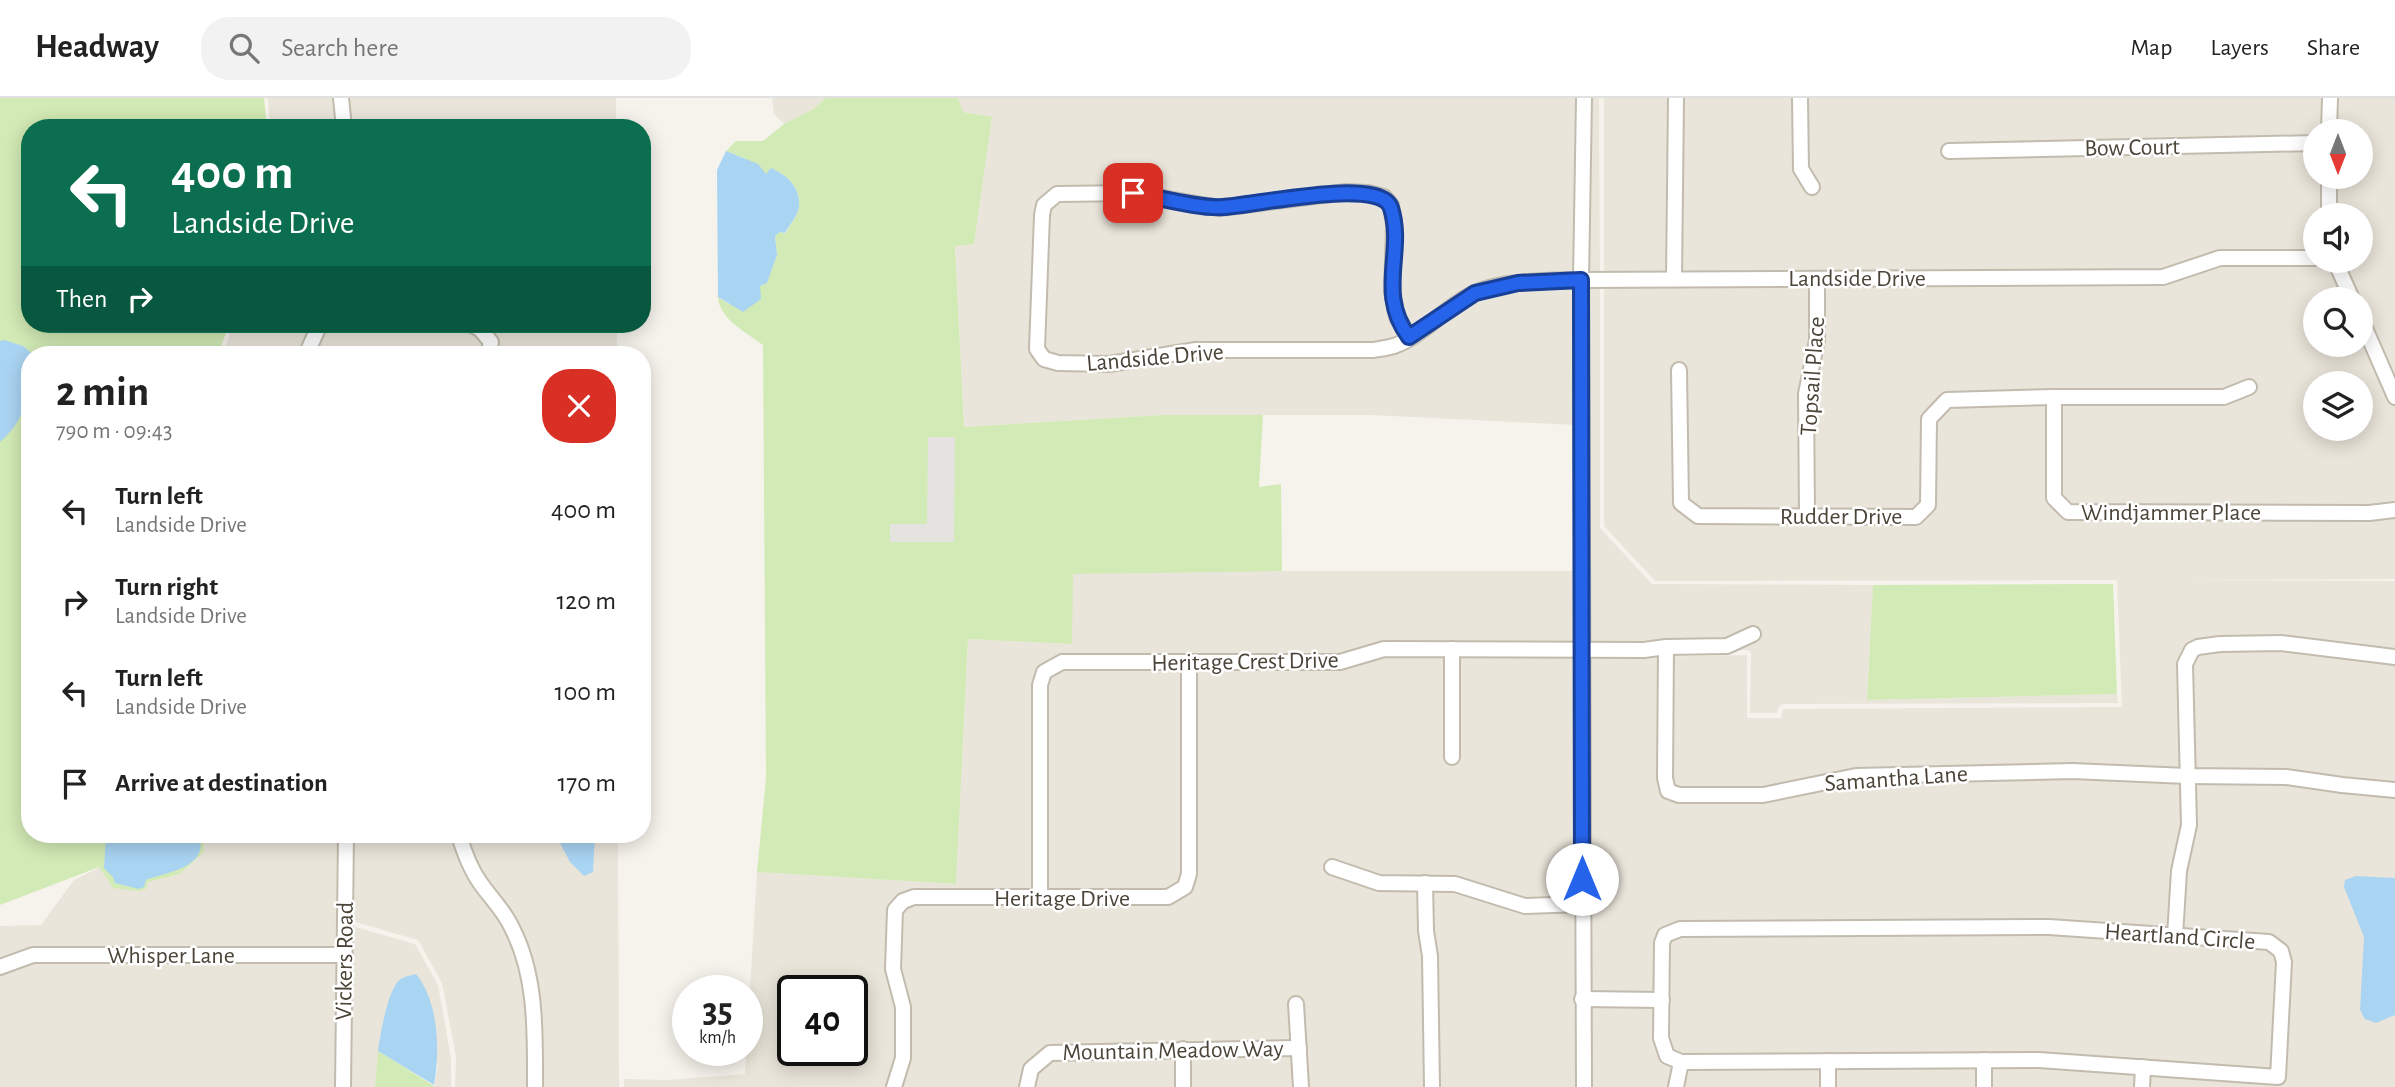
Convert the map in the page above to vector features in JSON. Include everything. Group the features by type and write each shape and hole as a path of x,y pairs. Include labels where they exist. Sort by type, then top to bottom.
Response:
{"street":[{"path":"341,98 343,119"},
{"path":"1584,98 1581,280 1584,1087"},
{"path":"1674,279 1676,98"},
{"path":"1800,98 1801,169 1812,187"},
{"path":"2329,119 2330,98"},
{"name":"Bow Court","path":"1949,151 2303,143"},
{"name":"Landside Drive","path":"1409,337 1397,317 1392,292 1394,226 1391,205 1384,197 1368,192 1346,192 1220,208 1133,193 1057,194 1044,205 1036,341 1037,349 1044,359 1058,363 1109,364 1196,350 1373,350 1395,345 1409,337 1475,293 1518,283 1674,279 2163,277 2220,258 2303,258"},
{"name":"Topsail Place","path":"1807,515 1805,394 1817,340 1817,279"},
{"path":"2373,342 2391,376 2395,397"},
{"name":"Rudder Drive","path":"1679,370 1681,503 1698,516 1916,517 1928,505 1929,419 1947,400 2224,397 2249,387"},
{"name":"Windjammer Place","path":"2054,397 2054,498 2068,512 2369,513 2395,510"},
{"name":"Heritage Crest Drive","path":"1040,898 1040,685 1044,672 1062,662 1340,662 1384,649 1644,650 1727,646 1753,634"},
{"path":"2175,936 2179,871 2189,825 2185,664 2192,650 2220,644 2281,643 2395,657"},
{"name":"Samantha Lane","path":"1666,647 1665,778 1668,791 1679,794 1763,795 1856,776 2072,771 2188,776 2286,776 2395,790"},
{"path":"1452,649 1452,757"},
{"name":"Heritage Drive","path":"894,1087 903,1058 903,1007 893,969 895,910 903,901 914,897 1168,897 1185,887 1189,874 1189,662"},
{"name":"Vickers Road","path":"343,1087 346,843"},
{"path":"461,843 478,881 512,927 528,969 535,1019 535,1087"},
{"path":"1332,867 1379,883 1455,884 1525,906 1582,904"},
{"path":"1426,883 1432,1087"},
{"name":"Heartland Circle","path":"2049,927 2175,936 2269,942 2281,951 2284,962 2283,1082 2143,1067 2039,1060 1681,1062 1667,1056 1661,1038 1662,943 1665,935 1680,929 2049,927"},
{"name":"Whisper Lane","path":"0,967 33,955 344,955"},
{"path":"1582,995 1661,995"},
{"path":"1296,1004 1301,1087"},
{"name":"Mountain Meadow Way","path":"1027,1087 1031,1069 1050,1053 1299,1048"},
{"path":"1183,1087 1184,1049"},
{"path":"1984,1060 1984,1087"},
{"path":"1828,1061 1828,1087"},
{"path":"1676,1087 1681,1062"},
{"path":"2142,1087 2143,1067"}],"shaded area":[{"path":"268,98 616,98 616,119 269,119"},
{"path":"772,98 826,98 813,109 784,124 774,114"},
{"path":"958,98 1579,98 1576,274 1474,287 1410,329 1406,324 1397,292 1388,193 1220,202 1134,188 1041,200 1040,363 1196,356 1374,356 1477,298 1518,288 1576,286 1577,425 1370,415 1163,415 964,427 955,246 974,243 992,117 963,112"},
{"path":"1589,98 1599,98 1600,274 1587,274"},
{"path":"1604,98 2395,98 2395,579 2182,580 2395,581 2395,1087 1592,1087 1589,658 1747,655 1747,718 1781,718 1783,709 2122,707 2117,580 1655,581 1604,526"},
{"path":"1347,198 1368,198 1386,208 1401,335 1393,340 1372,345 1109,358 1059,357 1047,354 1042,346 1049,208 1059,200 1133,199 1221,214"},
{"path":"1586,286 1600,286 1600,528 1652,584 1873,585 1867,700 2117,694 2118,703 1783,704 1777,713 1750,713 1751,653 1748,650 1732,650 1760,637 1756,627 1726,640 1588,645"},
{"path":"230,333 617,333 617,346 226,346"},
{"path":"928,437 955,437 954,542 890,542 890,524 927,524"},
{"path":"1119,571 1577,571 1578,645 1042,667 1035,892 902,895 898,1057 888,1087 624,1087 624,1079 667,1080 745,1074 745,1066 763,1066 763,975 751,975 757,872 956,884 968,639 1072,644 1072,574"},
{"path":"1385,655 1447,655 1447,763 1457,762 1457,655 1578,656 1577,899 1526,900 1380,877 1329,860 1326,871 1356,880 1420,889 1425,956 1427,1087 1306,1087 1301,998 1291,999 1293,1042 1050,1047 1021,1087 899,1087 900,912 906,906 915,903 1187,893 1194,668"},
{"path":"1063,668 1183,668 1183,873 1181,883 1166,892 1045,892 1045,686 1048,677"},
{"path":"203,843 618,843 619,1087 455,1087 456,1057 442,983 418,940 348,920 348,1087 0,1087 0,926 41,925 74,880 100,867 147,882 180,874 200,856"},
{"path":"1431,889 1454,890 1577,910 1579,1087 1437,1087"},
{"path":"352,926 415,944 438,985 451,1058 451,1087 434,1087 438,1065 394,985 380,1038 375,1087 352,1087"},
{"path":"1294,1054 1296,1087 1189,1087 1189,1055"},
{"path":"1178,1055 1178,1087 1032,1087 1035,1072 1052,1059"}],"green space":[{"path":"0,98 264,98 266,119 21,119 21,333 226,333 221,346 21,346 21,843 203,843 204,852 180,874 148,882 146,889 138,891 113,888 99,867 0,905"},
{"path":"826,98 958,98 963,112 992,117 974,244 955,246 964,427 1163,415 1263,415 1259,487 1281,484 1282,571 1073,574 1072,644 968,639 956,884 757,872 766,778 763,345 728,319 718,297 729,304 767,282 777,255 775,236 780,232 786,233 797,213 799,200 792,183 782,174 771,168 766,175 746,159 726,151 736,141 763,141 784,124 813,109"},
{"path":"2113,584 2117,694 1867,700 1873,585"},
{"path":"378,1051 434,1086 434,1087 375,1087"}],"water":[{"path":"726,151 758,164 766,174 771,168 782,174 792,183 799,200 797,213 785,233 780,232 775,236 777,255 767,283 760,286 761,299 743,312 718,297 717,170"},
{"path":"0,341 23,346 21,415 0,442"},
{"path":"106,843 200,843 198,855 192,862 146,880 144,887 139,889 115,883 104,868"},
{"path":"560,843 595,843 593,872 584,876 570,862"},
{"path":"2356,876 2395,878 2395,1015 2376,1023 2365,1019 2360,1010 2364,937 2344,887 2345,880"},
{"path":"416,974 429,998 436,1027 434,1085 378,1051 384,1016 393,990 400,980"}],"route":[{"path":"1133,193 1220,208 1346,192 1368,192 1384,197 1391,205 1394,226 1392,292 1397,317 1409,337 1475,293 1518,283 1581,280 1582,879"}]}
